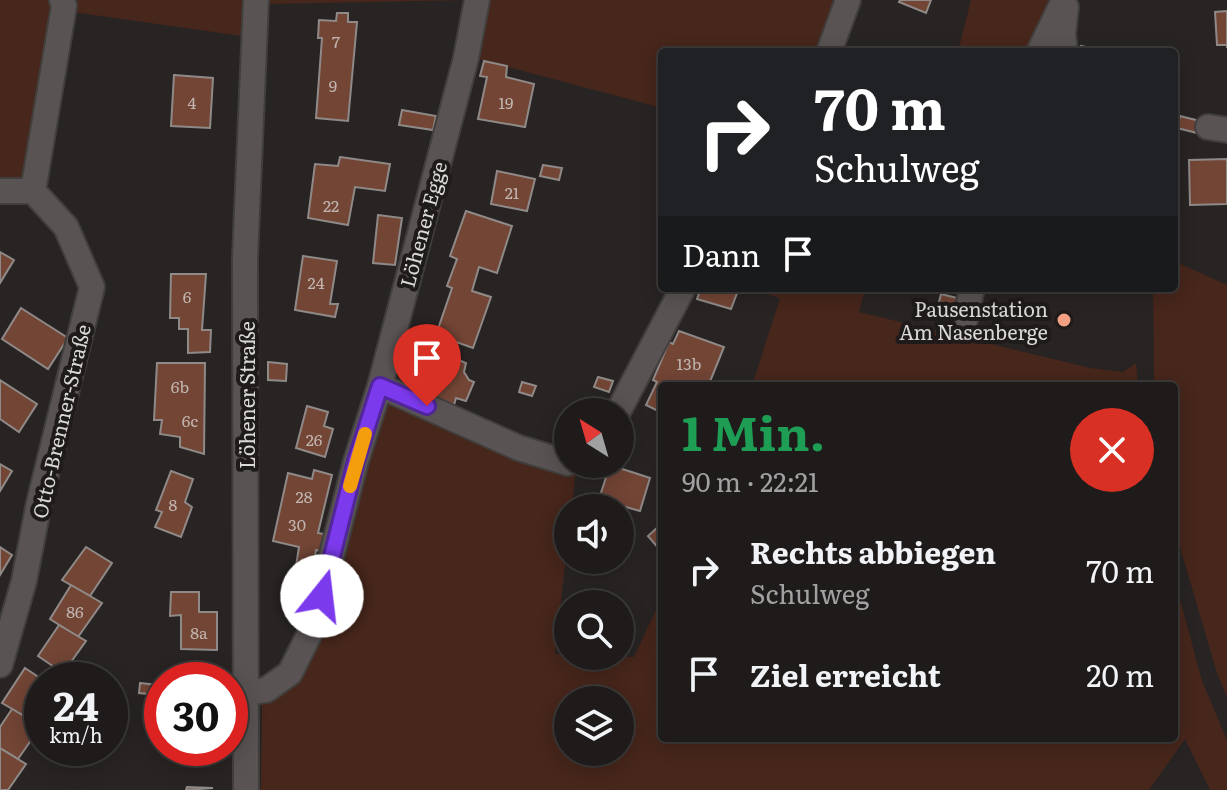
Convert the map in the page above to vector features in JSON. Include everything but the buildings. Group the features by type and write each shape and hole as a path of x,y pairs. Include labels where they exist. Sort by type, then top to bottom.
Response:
{"street":[{"path":"0,191 33,191 64,6 62,0"},
{"name":"Löhener Straße","path":"247,662 245,258 256,0"},
{"name":"Löhener Egge","path":"248,693 266,690 290,673 313,627 466,58 477,0"},
{"path":"830,48 848,0"},
{"path":"1041,48 1065,0"},
{"path":"1065,0 1065,48"},
{"name":"Otto-Brenner-Straße","path":"0,665 24,581 39,503 92,287 66,227 33,191"},
{"path":"625,398 681,292"},
{"path":"963,329 971,292"},
{"path":"380,386 519,448 554,459"},
{"name":"Löhener Straße","path":"246,766 246,790"}],"shaded area":[{"path":"0,0 245,0 242,36 51,9 23,179 0,181"},
{"path":"268,0 470,0 268,4"},
{"path":"483,0 844,0 826,48 658,48 658,107 471,57"},
{"path":"971,0 1064,0 1041,48 959,48"},
{"path":"1178,263 1227,285 1227,697 1217,673 1178,536 1178,382 1154,382 1153,292 1178,292"},
{"path":"760,292 864,292 859,312 1090,368 1123,372 1136,363 1138,382 753,382 780,298"},
{"path":"385,395 554,460 554,478 575,478 573,494 554,494 554,574 564,574 562,590 554,590 554,670 634,670 634,657 658,606 658,742 1178,742 1178,592 1202,681 1227,740 1227,790 1210,790 1185,739 1149,790 261,790 262,703 278,692"}],"slow traffic":[{"path":"350,486 365,434"}],"place":[{"name":"Pausenstation Am Nasenberge","path":"1064,320"}],"route":[{"path":"322,596 356,461 380,386 427,406"}]}
